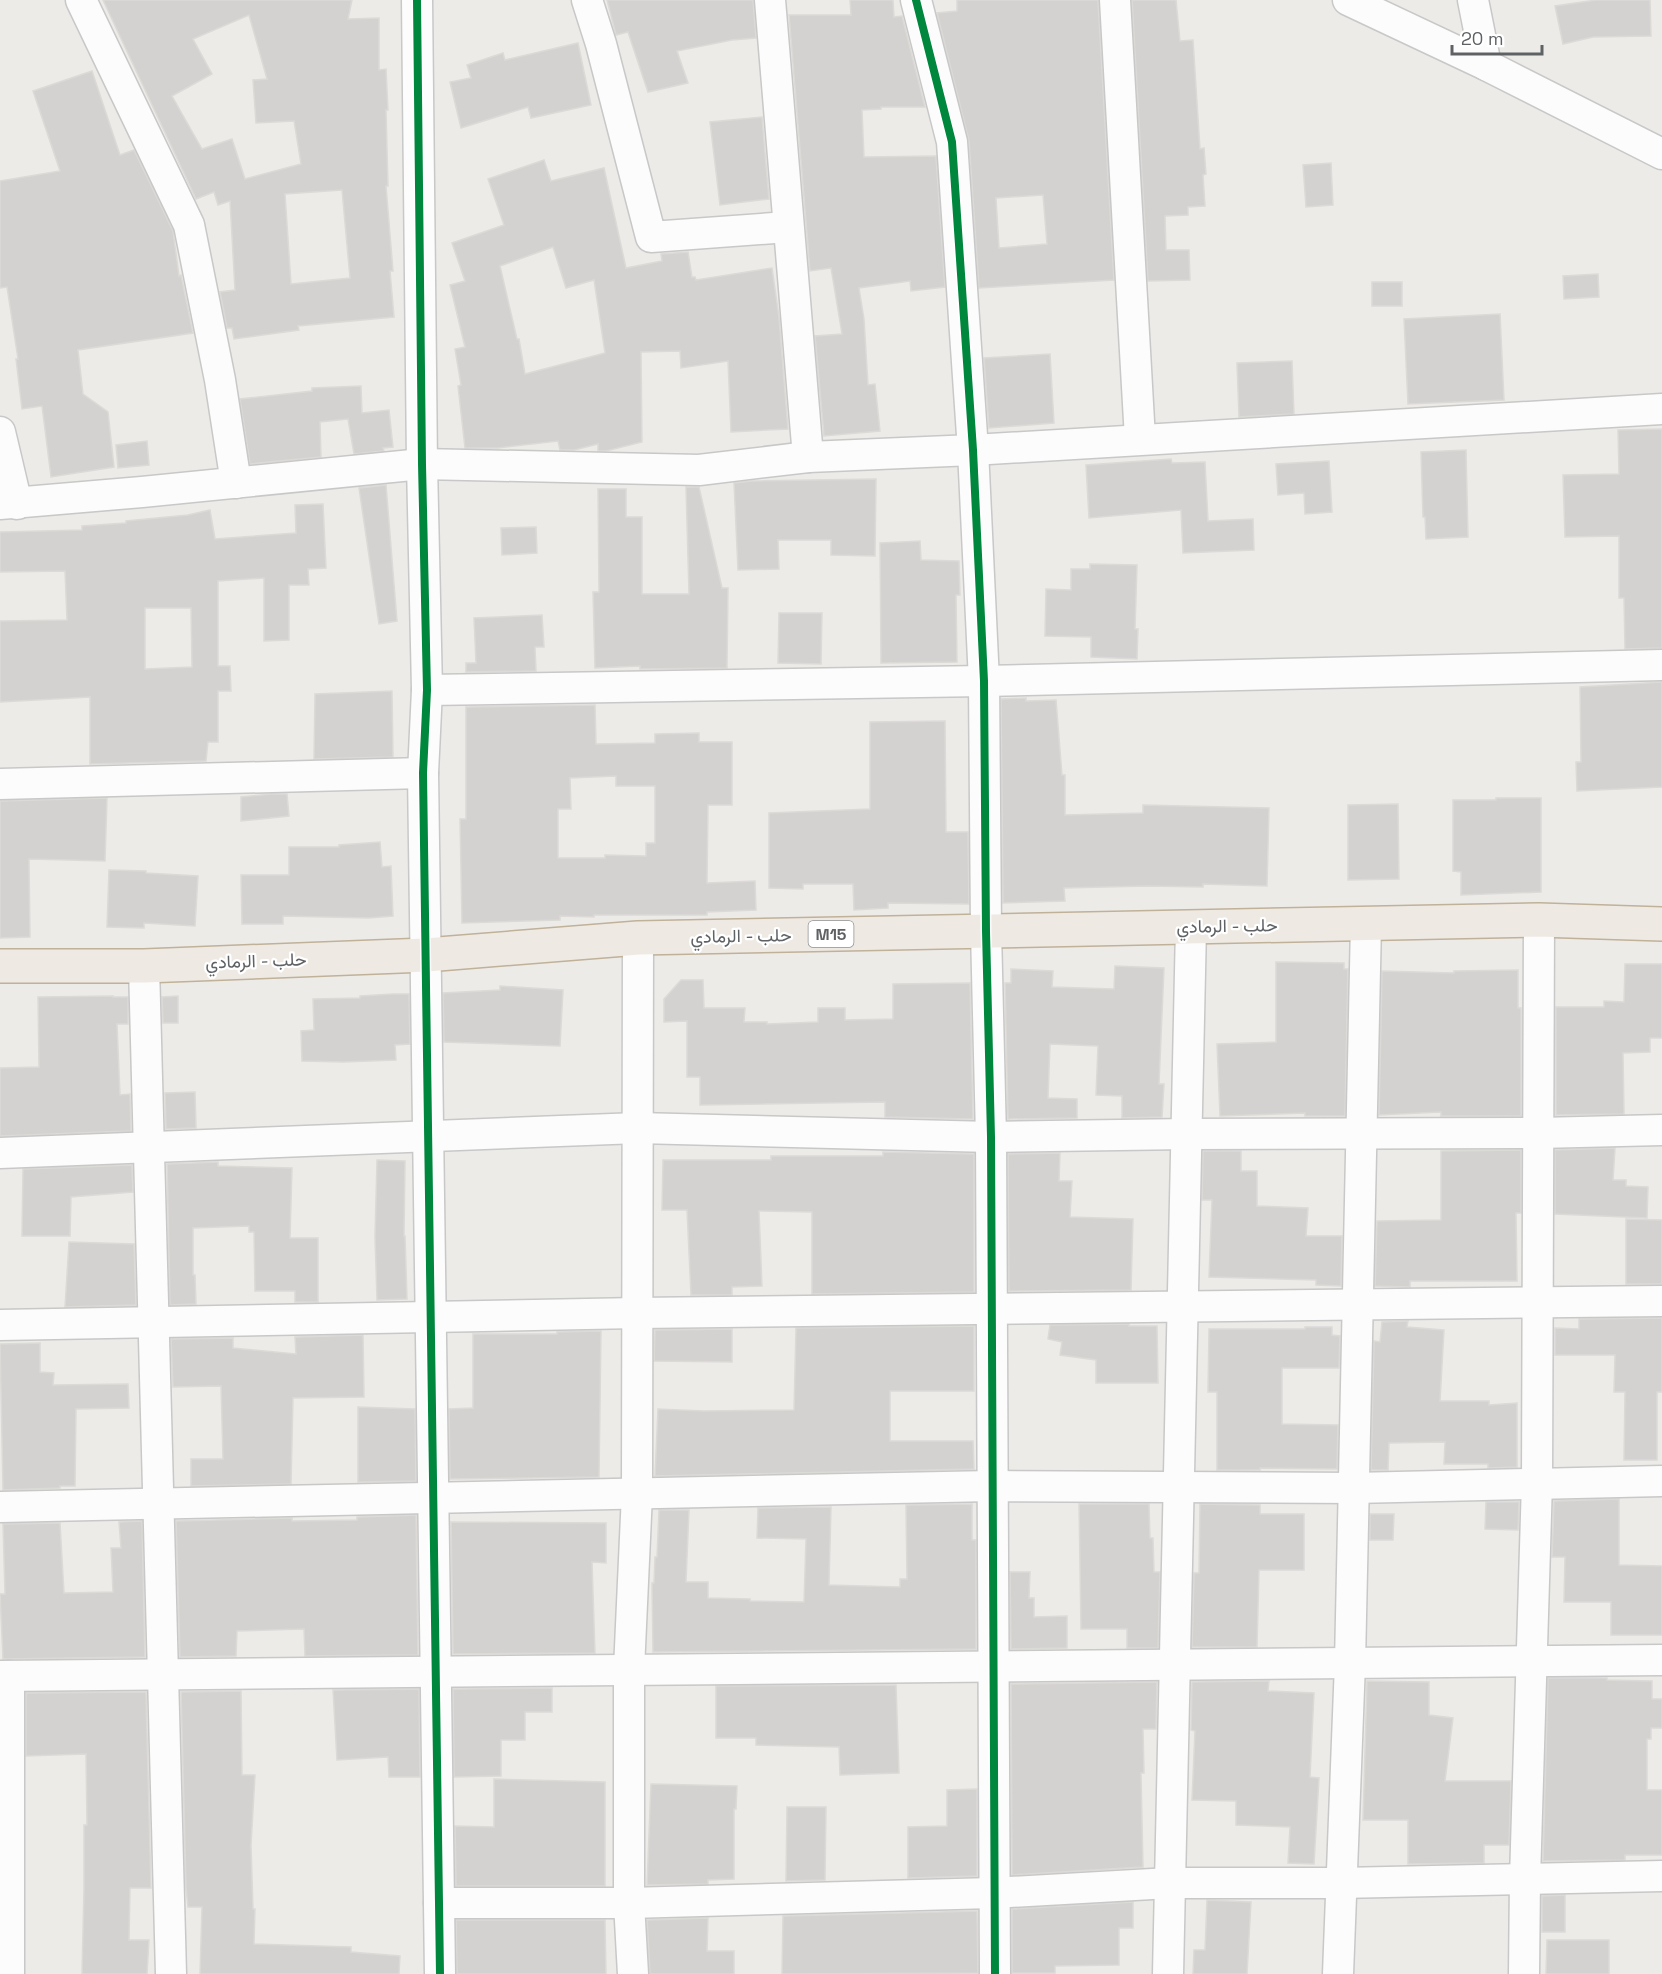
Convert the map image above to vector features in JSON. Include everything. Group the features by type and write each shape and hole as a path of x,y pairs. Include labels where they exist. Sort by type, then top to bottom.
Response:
{"highway":[{"name":"حلب - الرمادي","path":"0,966 144,966 426,955 638,938 1539,920 1662,924"}],"street":[{"path":"81,0 189,225 220,380 236,483"},
{"path":"417,0 422,464 428,690 423,773 440,1974"},
{"path":"587,0 651,237 788,227"},
{"path":"770,0 808,457"},
{"path":"916,0 952,142 973,450 984,681 986,931 991,1137 990,1308 995,1974"},
{"path":"1115,0 1140,439"},
{"path":"1348,0 1486,65 1662,154"},
{"path":"1473,0 1486,65"},
{"path":"0,432 9,504 422,464 699,470 808,457 973,450 1662,409"},
{"path":"428,690 984,681 1662,665"},
{"path":"0,784 423,773"},
{"path":"1524,1974 1537,1482 1539,920"},
{"path":"1338,1974 1350,1663 1366,923"},
{"path":"1168,1974 1191,927"},
{"path":"633,1974 629,1903 630,1669 637,1494 638,938"},
{"path":"144,966 171,1974"},
{"path":"0,1153 638,1128 991,1137 1662,1130"},
{"path":"0,1325 638,1313 1662,1301"},
{"path":"0,1507 992,1486 1354,1488 1662,1480"},
{"path":"9,1974 5,1676 1662,1660"},
{"path":"439,1903 629,1903 993,1893 1170,1882 1340,1883 1662,1876"}],"building":[{"path":"103,0 352,0 348,19 379,18 379,70 386,69 388,186 386,186 393,271 390,271 394,317 298,326 299,330 234,339 232,328 227,328 220,292 235,290 230,201 218,205 214,192 196,199","holes":["249,15 267,79 253,80 256,123 294,121 301,164 245,179 232,139 202,149 172,96 212,74 193,39","342,190 350,278 291,284 285,194"]},
{"path":"607,0 753,0 756,38 732,40 677,51 688,83 648,92 628,32 616,35"},
{"path":"850,0 893,0 894,17 902,16 925,107 881,107 881,109 862,110 864,157 936,156 945,287 911,291 910,281 859,288 864,319 868,385 875,384 880,431 824,436 815,336 842,334 831,268 810,271 789,15 851,15"},
{"path":"957,0 1098,0 1114,280 979,288 969,141 937,13 957,11","holes":["1043,195 1047,244 999,248 996,198"]},
{"path":"1132,0 1176,0 1180,41 1193,40 1200,149 1204,148 1206,174 1203,175 1205,206 1188,207 1188,215 1165,216 1166,250 1189,250 1190,280 1148,281"},
{"path":"1596,0 1650,0 1651,36 1593,37 1563,44 1555,6"},
{"path":"578,43 591,105 531,118 528,107 461,128 450,82 471,78 467,65 503,53 505,60"},
{"path":"92,71 120,155 134,150 173,231 179,276 181,275 193,333 78,350 83,394 108,412 114,467 51,477 42,406 22,409 16,359 18,359 7,287 0,288 0,181 60,171 33,91"},
{"path":"762,117 769,199 720,205 710,122"},
{"path":"544,160 551,181 604,168 626,268 662,261 661,254 688,252 692,277 696,280 772,268 779,317 788,429 731,432 728,361 681,368 680,351 641,352 642,442 606,451 598,451 598,444 574,450 560,450 558,441 498,448 465,448 458,386 461,385 455,349 465,347 450,285 465,281 452,243 504,225 488,179","holes":["553,247 566,288 594,280 605,353 525,374 519,339 517,339 500,266"]},
{"path":"1331,163 1333,205 1306,207 1303,165"},
{"path":"1598,274 1599,297 1564,299 1563,276"},
{"path":"1372,282 1402,282 1402,306 1372,306"},
{"path":"1500,314 1504,400 1408,404 1404,319"},
{"path":"1050,354 1054,423 989,428 984,358"},
{"path":"1292,361 1294,414 1239,417 1237,363"},
{"path":"361,386 362,413 389,410 393,447 383,448 384,451 354,454 348,419 320,422 321,457 250,464 240,399 312,391 312,388"},
{"path":"1662,429 1662,648 1625,649 1624,598 1619,598 1619,536 1565,537 1563,475 1619,474 1618,430"},
{"path":"147,441 149,465 118,468 116,445"},
{"path":"1466,450 1468,537 1426,539 1421,452"},
{"path":"1171,459 1172,463 1205,462 1208,521 1253,519 1254,550 1183,553 1181,510 1089,518 1086,465"},
{"path":"1329,461 1332,512 1305,514 1304,493 1278,495 1276,464"},
{"path":"876,479 875,556 831,555 831,540 778,540 779,569 738,570 734,483"},
{"path":"386,485 397,621 379,624 359,488"},
{"path":"686,487 699,487 722,588 728,588 727,668 640,669 640,666 595,668 593,592 599,592 598,489 626,489 626,517 642,517 642,594 689,594"},
{"path":"323,504 326,568 308,569 309,585 289,585 289,640 264,641 264,578 218,581 218,666 230,666 231,691 218,691 218,742 208,742 206,761 90,764 90,697 0,702 0,621 67,620 65,571 0,572 0,532 82,530 82,526 126,523 126,521 188,515 210,510 215,539 296,533 295,505","holes":["145,608 191,608 192,667 145,669"]},
{"path":"536,527 537,553 502,555 501,528"},
{"path":"920,541 921,560 959,561 960,595 956,595 957,662 881,663 880,543"},
{"path":"1090,564 1137,565 1135,629 1138,629 1137,659 1091,657 1091,637 1045,636 1046,589 1071,590 1071,569 1090,569"},
{"path":"779,613 822,613 821,664 778,663"},
{"path":"542,615 544,647 535,647 536,671 466,672 466,663 476,663 474,618"},
{"path":"1662,682 1662,787 1577,791 1576,762 1581,762 1580,687"},
{"path":"392,691 393,757 314,759 315,694"},
{"path":"1026,698 1026,701 1056,700 1062,775 1065,775 1065,815 1143,813 1143,805 1269,808 1267,886 1203,884 1203,887 1064,888 1065,901 1003,903 1001,699"},
{"path":"595,705 596,744 655,743 655,734 699,733 699,742 732,742 732,805 708,805 707,883 755,881 756,910 707,912 707,915 560,916 560,920 462,923 460,819 466,819 466,707","holes":["616,776 616,786 655,786 655,843 646,843 646,856 605,855 605,858 558,858 558,809 571,809 570,778"]},
{"path":"945,721 946,832 968,832 969,904 888,903 888,908 854,910 853,884 803,884 803,889 769,888 769,813 870,809 870,722"},
{"path":"287,794 289,816 241,821 241,797"},
{"path":"107,798 105,861 29,859 30,937 0,938 0,801"},
{"path":"1496,798 1541,798 1541,892 1461,895 1461,872 1453,871 1453,800 1496,800"},
{"path":"1398,804 1399,879 1348,880 1348,805"},
{"path":"380,842 382,867 391,866 393,916 369,918 283,916 283,924 242,924 241,875 289,875 289,847 339,847 339,845"},
{"path":"109,870 198,876 195,926 144,923 144,928 107,927"},
{"path":"1276,962 1344,963 1344,969 1348,969 1345,1116 1305,1116 1305,1113 1220,1116 1217,1044 1276,1042"},
{"path":"1625,964 1662,964 1662,1038 1650,1038 1650,1052 1623,1053 1624,1114 1556,1115 1556,1007 1604,1007 1604,1001 1624,1002"},
{"path":"1115,966 1164,968 1159,1084 1164,1084 1162,1117 1122,1118 1122,1096 1096,1095 1098,1046 1050,1044 1048,1098 1077,1099 1077,1118 1008,1119 1005,983 1011,983 1011,969 1053,971 1052,987 1114,989"},
{"path":"1518,970 1518,1008 1521,1008 1521,1116 1441,1116 1441,1112 1379,1115 1382,971 1454,973 1454,971"},
{"path":"681,980 703,980 704,1008 745,1008 744,1022 767,1022 767,1024 818,1022 818,1008 845,1008 845,1020 893,1019 893,984 970,983 973,1119 885,1117 885,1102 700,1105 700,1077 687,1077 687,1021 664,1022 664,999"},
{"path":"500,986 563,990 560,1046 444,1042 443,993 500,990"},
{"path":"409,994 410,1044 395,1045 396,1060 302,1061 301,1031 314,1030 313,999 360,998 360,996"},
{"path":"178,996 178,1023 163,1023 162,997"},
{"path":"38,997 128,997 128,1024 117,1024 120,1095 130,1094 131,1131 0,1136 0,1068 39,1067"},
{"path":"195,1092 196,1128 166,1129 165,1093"},
{"path":"1615,1148 1613,1180 1626,1180 1626,1186 1648,1187 1647,1218 1555,1214 1555,1150"},
{"path":"1521,1150 1521,1213 1516,1213 1517,1281 1410,1281 1410,1287 1375,1286 1377,1221 1441,1220 1441,1151"},
{"path":"1203,1151 1241,1151 1241,1171 1257,1171 1257,1206 1308,1208 1306,1236 1342,1236 1341,1286 1316,1285 1316,1280 1209,1277 1212,1200 1202,1200"},
{"path":"883,1152 974,1154 974,1292 812,1294 812,1212 759,1211 762,1286 732,1287 732,1295 691,1295 687,1210 662,1210 663,1160 771,1160 771,1156 883,1156"},
{"path":"1060,1153 1059,1181 1072,1181 1070,1217 1133,1219 1131,1290 1009,1291 1008,1154"},
{"path":"377,1160 405,1161 404,1236 407,1299 377,1300 375,1237"},
{"path":"218,1162 218,1166 292,1168 290,1238 318,1238 318,1302 295,1302 295,1291 255,1291 254,1232 249,1232 249,1226 193,1228 193,1275 195,1275 196,1304 170,1305 167,1164"},
{"path":"132,1165 133,1192 71,1197 70,1236 22,1236 23,1169"},
{"path":"1626,1219 1662,1220 1662,1284 1626,1284"},
{"path":"69,1242 134,1244 136,1305 65,1307"},
{"path":"1662,1318 1662,1392 1657,1392 1657,1460 1624,1460 1625,1392 1614,1392 1615,1355 1555,1355 1555,1328 1579,1329 1579,1319"},
{"path":"1408,1321 1407,1327 1444,1330 1440,1401 1489,1401 1489,1405 1517,1403 1517,1467 1488,1468 1488,1464 1444,1464 1445,1442 1389,1443 1388,1470 1371,1470 1374,1341 1380,1342 1382,1322"},
{"path":"1129,1324 1129,1326 1157,1326 1158,1383 1096,1383 1096,1360 1060,1355 1062,1342 1048,1339 1050,1325"},
{"path":"974,1326 974,1391 890,1391 890,1441 973,1441 974,1469 655,1476 658,1409 794,1410 796,1328"},
{"path":"1305,1327 1332,1327 1332,1335 1340,1336 1339,1368 1282,1368 1282,1424 1338,1425 1337,1469 1217,1470 1217,1392 1208,1392 1209,1329 1305,1329"},
{"path":"732,1329 732,1362 654,1361 655,1330"},
{"path":"601,1331 599,1477 450,1479 449,1409 473,1408 473,1334 557,1334 557,1332"},
{"path":"363,1335 364,1397 293,1398 291,1484 191,1486 191,1459 223,1459 221,1386 173,1387 171,1339 233,1338 233,1348 296,1354 295,1337"},
{"path":"40,1343 40,1372 54,1373 53,1385 128,1384 129,1408 76,1409 75,1486 3,1490 0,1344"},
{"path":"358,1407 415,1409 416,1481 358,1482"},
{"path":"1619,1499 1619,1565 1662,1566 1662,1635 1611,1635 1611,1602 1564,1602 1565,1557 1552,1557 1554,1501"},
{"path":"1486,1502 1519,1502 1518,1530 1485,1529"},
{"path":"972,1504 972,1540 976,1540 976,1649 653,1652 652,1583 654,1583 655,1557 657,1557 659,1510 689,1510 686,1582 708,1582 708,1598 804,1602 806,1539 757,1538 758,1508 831,1507 829,1585 900,1587 900,1579 907,1579 906,1505"},
{"path":"1079,1504 1149,1504 1154,1572 1160,1572 1158,1648 1127,1648 1127,1629 1081,1629"},
{"path":"1200,1504 1260,1505 1260,1514 1304,1514 1304,1570 1259,1570 1257,1647 1192,1647 1194,1573 1199,1573"},
{"path":"1370,1514 1394,1514 1393,1540 1370,1540"},
{"path":"416,1515 418,1655 305,1656 304,1629 237,1631 236,1656 180,1657 176,1521 292,1518 292,1521 357,1520 357,1517"},
{"path":"142,1521 145,1657 3,1659 0,1594 5,1594 3,1524 60,1523 64,1593 113,1592 111,1548 121,1548 119,1522"},
{"path":"451,1522 606,1523 606,1563 592,1562 595,1653 453,1654"},
{"path":"1010,1572 1030,1572 1029,1598 1034,1598 1034,1617 1067,1616 1067,1648 1011,1649"},
{"path":"1548,1678 1652,1681 1652,1699 1662,1699 1662,1728 1651,1728 1651,1739 1647,1739 1647,1790 1662,1790 1662,1855 1625,1855 1625,1860 1543,1861"},
{"path":"1269,1681 1268,1691 1314,1693 1310,1777 1319,1778 1314,1864 1288,1863 1290,1827 1236,1825 1236,1801 1192,1800 1195,1731 1191,1730 1192,1682"},
{"path":"1367,1681 1429,1682 1429,1715 1453,1718 1445,1781 1511,1781 1509,1845 1484,1845 1484,1863 1408,1864 1408,1820 1363,1820"},
{"path":"1157,1682 1156,1729 1143,1729 1144,1773 1141,1773 1143,1867 1012,1875 1011,1684"},
{"path":"896,1685 899,1773 840,1775 839,1747 756,1745 756,1738 716,1738 716,1686"},
{"path":"552,1688 552,1712 525,1712 525,1740 501,1740 501,1776 454,1777 453,1689"},
{"path":"419,1689 420,1777 389,1777 388,1757 337,1760 333,1690"},
{"path":"241,1691 242,1775 255,1775 251,1845 253,1909 255,1909 254,1944 351,1947 351,1952 400,1956 399,1974 200,1974 202,1907 188,1907 186,1888 181,1692"},
{"path":"146,1692 151,1888 130,1888 129,1940 149,1940 147,1974 82,1974 84,1825 87,1825 86,1754 26,1756 26,1693"},
{"path":"494,1779 605,1782 605,1886 456,1886 455,1826 494,1827"},
{"path":"651,1784 737,1786 736,1809 734,1809 734,1879 708,1880 708,1884 647,1885"},
{"path":"977,1789 977,1876 908,1878 908,1827 947,1826 947,1790"},
{"path":"787,1807 826,1807 825,1880 786,1881"},
{"path":"1565,1895 1565,1932 1542,1932 1542,1896"},
{"path":"1207,1900 1251,1902 1247,1974 1193,1974 1194,1950 1205,1950"},
{"path":"1133,1902 1133,1928 1119,1928 1119,1965 1055,1966 1055,1973 1012,1973 1012,1909"},
{"path":"977,1911 978,1973 782,1974 783,1916"},
{"path":"708,1918 707,1951 734,1951 734,1974 650,1974 647,1920"},
{"path":"456,1920 605,1920 606,1974 457,1974"},
{"path":"1547,1940 1609,1940 1609,1974 1546,1974"}],"cycle path":[{"path":"417,0 427,690 423,773 440,1974"},
{"path":"916,0 952,142 973,450 984,681 986,931 991,1137 995,1974"}]}
